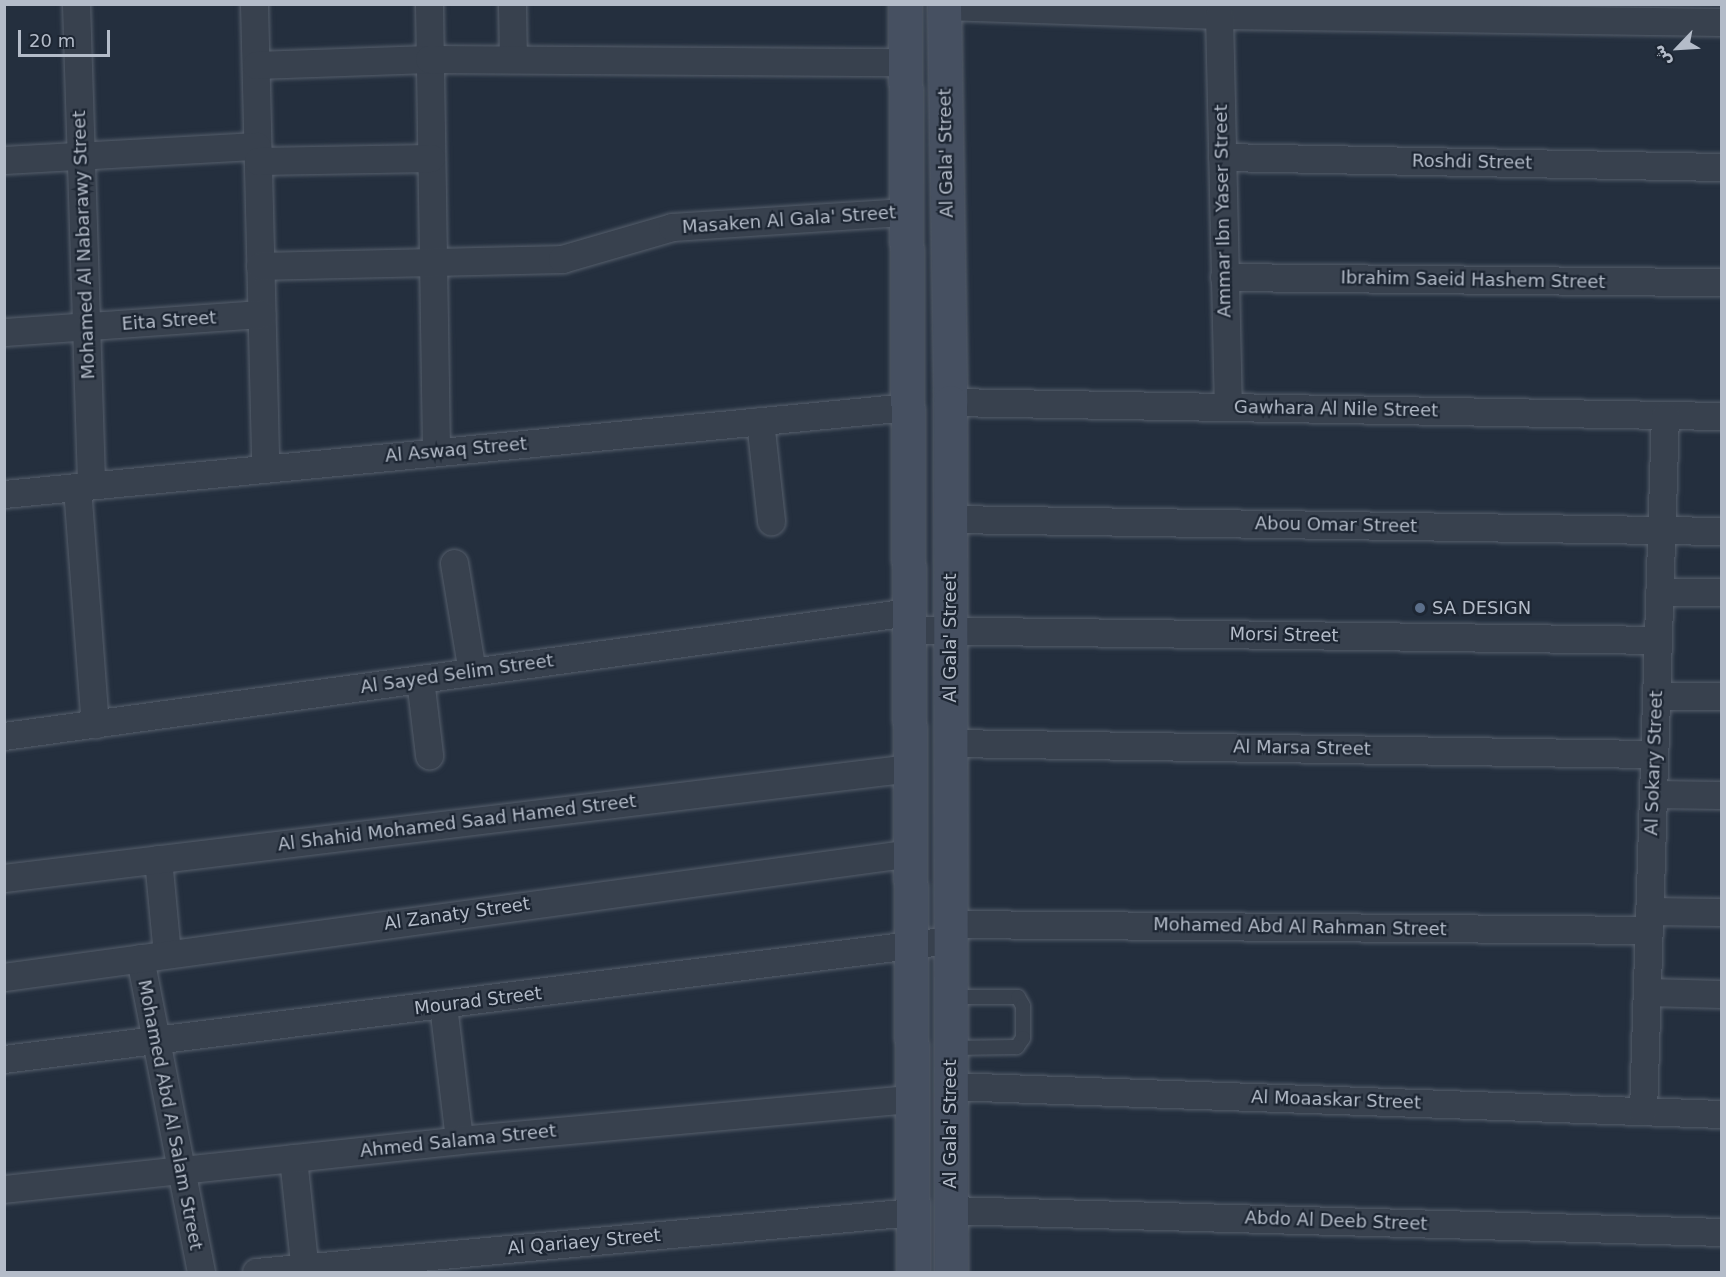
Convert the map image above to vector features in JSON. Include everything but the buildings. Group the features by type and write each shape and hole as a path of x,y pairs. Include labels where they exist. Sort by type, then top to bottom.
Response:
{"main road":[{"name":"Al Gala' Street","path":"905,4 913,1272"},
{"name":"Al Gala' Street","path":"944,5 950,402 951,1272"}],"street":[{"name":"Mohamed Al Nabarawy Street","path":"76,4 86,326 84,486 95,724"},
{"path":"254,4 265,468"},
{"path":"429,4 436,452"},
{"path":"512,4 513,59"},
{"path":"944,5 1219,15 1722,22"},
{"name":"Ammar Ibn Yaser Street","path":"1219,15 1228,407"},
{"path":"256,65 429,59 905,63"},
{"path":"4,160 81,156 257,153 431,158"},
{"name":"Roshdi Street","path":"1222,157 1722,167"},
{"name":"Masaken Al Gala' Street","path":"260,266 562,259 672,227 906,212"},
{"name":"Ibrahim Saeid Hashem Street","path":"1224,277 1722,282"},
{"name":"Eita Street","path":"4,332 261,314"},
{"name":"Gawhara Al Nile Street","path":"950,402 1722,416"},
{"name":"Al Aswaq Street","path":"4,494 908,407"},
{"name":"Al Sokary Street","path":"1643,1111 1665,415"},
{"path":"760,421 771,521"},
{"name":"Abou Omar Street","path":"950,519 1722,531"},
{"path":"454,564 472,672"},
{"path":"1659,592 1722,592"},
{"name":"Morsi Street","path":"909,621 950,630 1658,640"},
{"name":"Al Sayed Selim Street","path":"4,736 472,672 909,621"},
{"path":"420,679 429,755"},
{"path":"1656,696 1722,696"},
{"name":"Al Marsa Street","path":"950,743 1654,754"},
{"name":"Al Shahid Mohamed Saad Hamed Street","path":"4,878 910,768"},
{"path":"1653,794 1722,795"},
{"name":"Al Zanaty Street","path":"4,977 911,853"},
{"path":"158,859 167,954"},
{"name":"Mohamed Abd Al Rahman Street","path":"950,932 1649,921 1722,912"},
{"name":"Mourad Street","path":"4,1059 912,945 950,932"},
{"name":"Mohamed Abd Al Salam Street","path":"140,958 201,1272"},
{"path":"1647,992 1722,994"},
{"path":"443,1005 459,1140"},
{"name":"Al Moaaskar Street","path":"950,1086 1722,1114"},
{"name":"Ahmed Salama Street","path":"4,1189 459,1140 912,1099"},
{"path":"292,1158 305,1270"},
{"name":"Abdo Al Deeb Street","path":"951,1210 1722,1232"},
{"name":"Al Qariaey Street","path":"256,1272 305,1270 913,1212"}],"lane":[{"path":"950,997 1018,997 1022,1001 1023,1038 1017,1047 950,1048"}],"place":[{"name":"SA DESIGN","path":"1420,608"}]}
